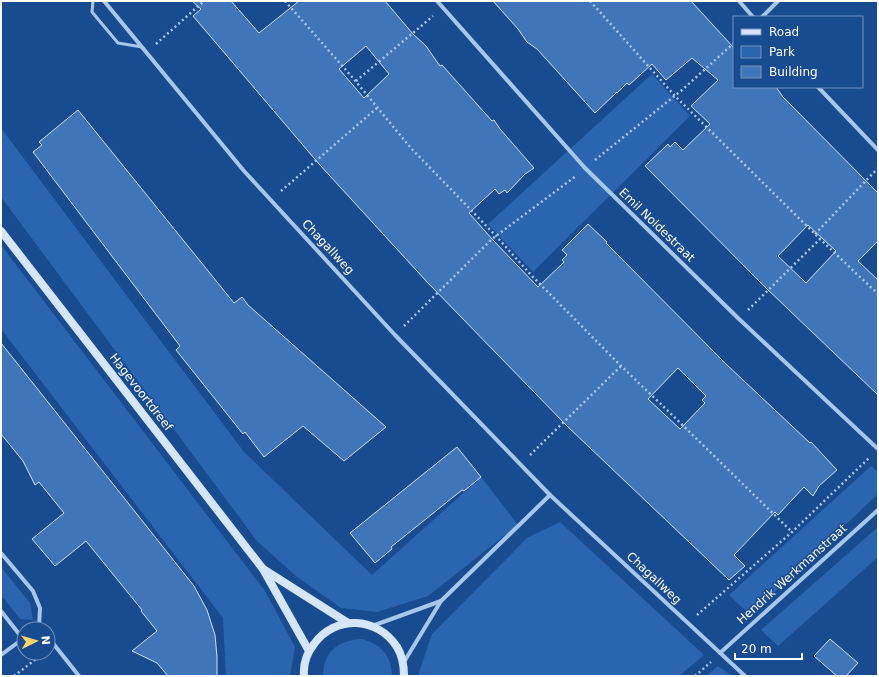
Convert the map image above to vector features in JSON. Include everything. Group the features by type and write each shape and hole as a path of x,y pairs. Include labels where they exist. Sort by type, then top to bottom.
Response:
{"main road":[{"name":"Hagevoortdreef","path":"1,231 263,569 309,651"},
{"name":"Hagevoortdreef","path":"263,569 348,623"},
{"path":"304,676 305,662 309,651 319,637 333,628 348,623 360,623 372,626 386,634 397,647 404,663 404,676"}],"street":[{"name":"Chagallweg","path":"104,1 240,165 395,335 550,495 745,676"},
{"name":"Emil Noldestraat","path":"437,1 585,168 739,319 878,449"},
{"path":"739,1 751,16"},
{"path":"763,16 778,1"},
{"path":"819,88 878,150"},
{"path":"404,663 441,601 550,495"},
{"name":"Hendrik Werkmanstraat","path":"720,653 878,510"},
{"path":"1,553 33,592 40,608 39,621"},
{"path":"372,626 441,601"},
{"path":"1,611 16,629"},
{"path":"1,655 16,644"},
{"path":"56,647 80,676"}],"lane":[{"path":"93,1 92,12 118,43 142,47"}],"path":[{"path":"146,52 204,1"},
{"path":"285,1 356,81 410,147 496,236 532,276 621,366 792,532"},
{"path":"590,1 675,96 878,294"},
{"path":"356,81 443,8"},
{"path":"395,335 496,236 585,168 675,96 733,44"},
{"path":"271,200 377,108"},
{"path":"815,234 878,168"},
{"path":"739,319 820,239"},
{"path":"520,464 621,366"},
{"path":"687,623 792,532 872,456"},
{"path":"695,676 720,653"},
{"path":"14,676 34,661"}],"green space":[{"path":"652,74 690,116 533,272 488,224"},
{"path":"1,128 244,452 372,575 481,477 518,525 428,596 377,612 341,608 296,576 257,541 1,197"},
{"path":"1,245 265,591 295,647 290,676 226,676 223,618 1,329"},
{"path":"871,466 878,472 878,494 750,615 729,595"},
{"path":"560,522 704,655 679,676 419,676 432,634 527,538"},
{"path":"878,527 878,557 778,646 761,630"},
{"path":"1,567 30,603 33,620 20,619 1,595"},
{"path":"362,639 375,644 384,652 390,662 392,676 323,676 326,660 334,648 346,642"},
{"path":"718,666 732,676 706,676"}],"building":[{"path":"192,1 231,1 259,33 299,1 385,1 413,34 426,46 440,66 442,65 492,121 494,120 534,168 525,174 507,193 505,190 499,194 495,189 469,213 538,287 564,262 562,260 567,255 562,250 588,224 726,364 810,443 811,442 837,470 819,486 813,496 804,487 778,515 775,512 734,555 745,566 729,580 568,427 427,282 319,164 193,16 201,9","holes":["366,46 389,74 364,98 339,69","678,368 706,396 702,400 705,403 680,429 648,399"]},
{"path":"493,1 691,1 733,47 733,88 777,88 783,97 878,193 878,241 858,261 878,280 878,395 766,288 645,166 668,144 670,147 675,142 683,150 710,124 691,106 718,80 692,58 666,80 652,64 629,85 627,83 595,113 537,49 527,42 518,29","holes":["808,225 836,251 806,283 778,256"]},
{"path":"78,110 234,303 242,297 248,305 386,427 344,461 303,426 264,457 245,432 243,434 176,350 180,346 33,152 42,145 39,142"},
{"path":"1,343 194,586 207,610 215,635 217,676 168,676 157,663 132,651 157,631 141,611 142,610 86,541 55,566 32,539 64,513 39,482 35,485 23,461 1,434"},
{"path":"457,447 481,477 464,491 462,490 391,547 392,549 375,563 350,533"},
{"path":"830,639 858,663 846,676 837,676 814,656"}]}
